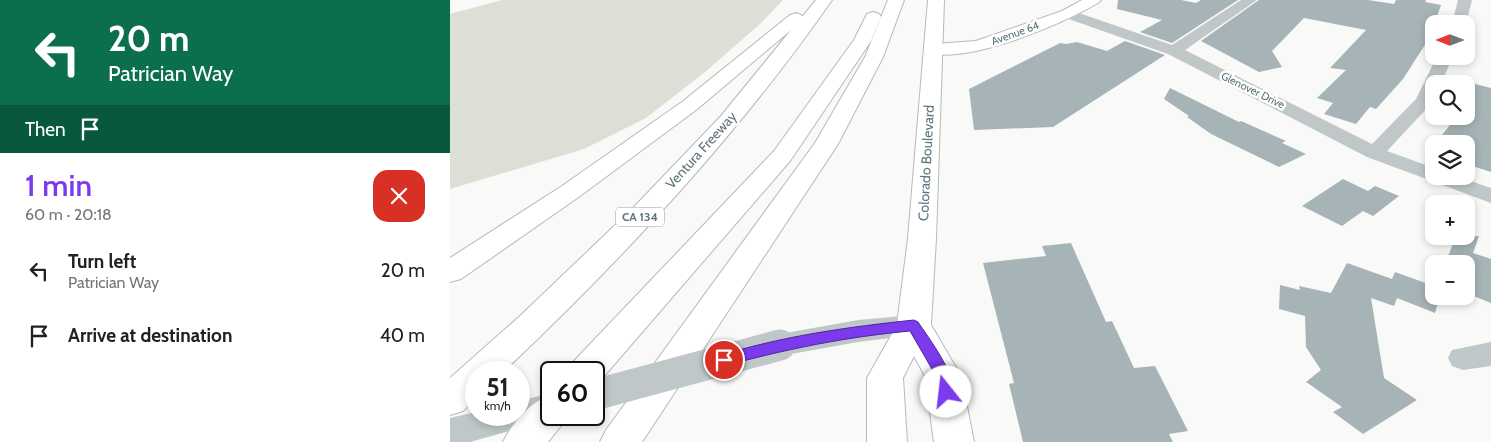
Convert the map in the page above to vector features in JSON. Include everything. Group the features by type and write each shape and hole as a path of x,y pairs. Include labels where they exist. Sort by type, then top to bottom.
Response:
{"main road":[{"path":"596,361 782,156 847,47 862,41 881,0"},
{"path":"620,442 826,144 874,57 896,0"},
{"name":"Colorado Boulevard","path":"887,442 885,378 914,325 922,238 936,0"},
{"name":"Avenue 64","path":"934,49 979,46 1068,14 1093,0"},
{"path":"450,272 571,191 828,6"},
{"name":"Ventura Freeway","path":"492,361 532,324 650,206 729,121 786,49 828,6"},
{"path":"786,49 817,38"},
{"path":"914,325 944,376 954,442"},
{"path":"450,400 465,386"},
{"path":"523,442 540,423"}],"street":[{"path":"1174,52 1250,0"},
{"path":"1461,15 1465,0"},
{"name":"Glenover Drive","path":"1068,14 1174,52 1374,153 1425,173"},
{"path":"1374,153 1424,101 1441,65"},
{"name":"Glenover Drive","path":"1460,185 1491,196"},
{"path":"605,392 780,345 858,331 914,325"},
{"path":"450,433 540,409"}],"shaded area":[{"path":"502,0 783,0 760,24 705,72 646,118 584,149 450,189 450,14"}],"building":[{"path":"1118,0 1181,0 1196,3 1201,0 1238,0 1172,43 1140,32 1162,20 1117,9"},
{"path":"1259,0 1368,0 1394,4 1396,0 1426,0 1425,2 1441,5 1438,15 1425,15 1425,45 1403,79 1376,109 1370,107 1356,124 1324,114 1333,103 1317,98 1346,70 1330,68 1366,30 1304,18 1272,51 1282,67 1259,72 1201,41"},
{"path":"1125,41 1165,55 1053,127 974,130 969,89 1060,43 1077,42 1107,51"},
{"path":"1475,84 1491,88 1491,172 1475,167 1475,135 1442,135 1450,125 1475,125"},
{"path":"1170,88 1239,122 1241,121 1286,141 1282,143 1306,154 1279,167 1211,134 1164,99"},
{"path":"1343,179 1368,191 1375,186 1399,196 1373,216 1363,211 1342,226 1302,206"},
{"path":"1475,236 1479,236 1473,253 1491,259 1491,303 1475,297 1475,255 1449,255 1452,245 1475,245"},
{"path":"1071,243 1106,322 1112,321 1134,368 1155,366 1188,431 1169,434 1173,442 1023,442 1009,384 1014,383 983,263 1046,256 1042,246"},
{"path":"1347,263 1392,279 1395,272 1425,283 1425,305 1437,305 1435,313 1397,298 1394,306 1371,298 1384,378 1417,400 1363,434 1333,412 1342,407 1306,382 1321,370 1306,347 1305,316 1279,309 1280,285 1300,290 1299,286 1331,293"}],"route":[{"path":"724,360 780,345 858,331 914,325 944,376 946,392"}]}
